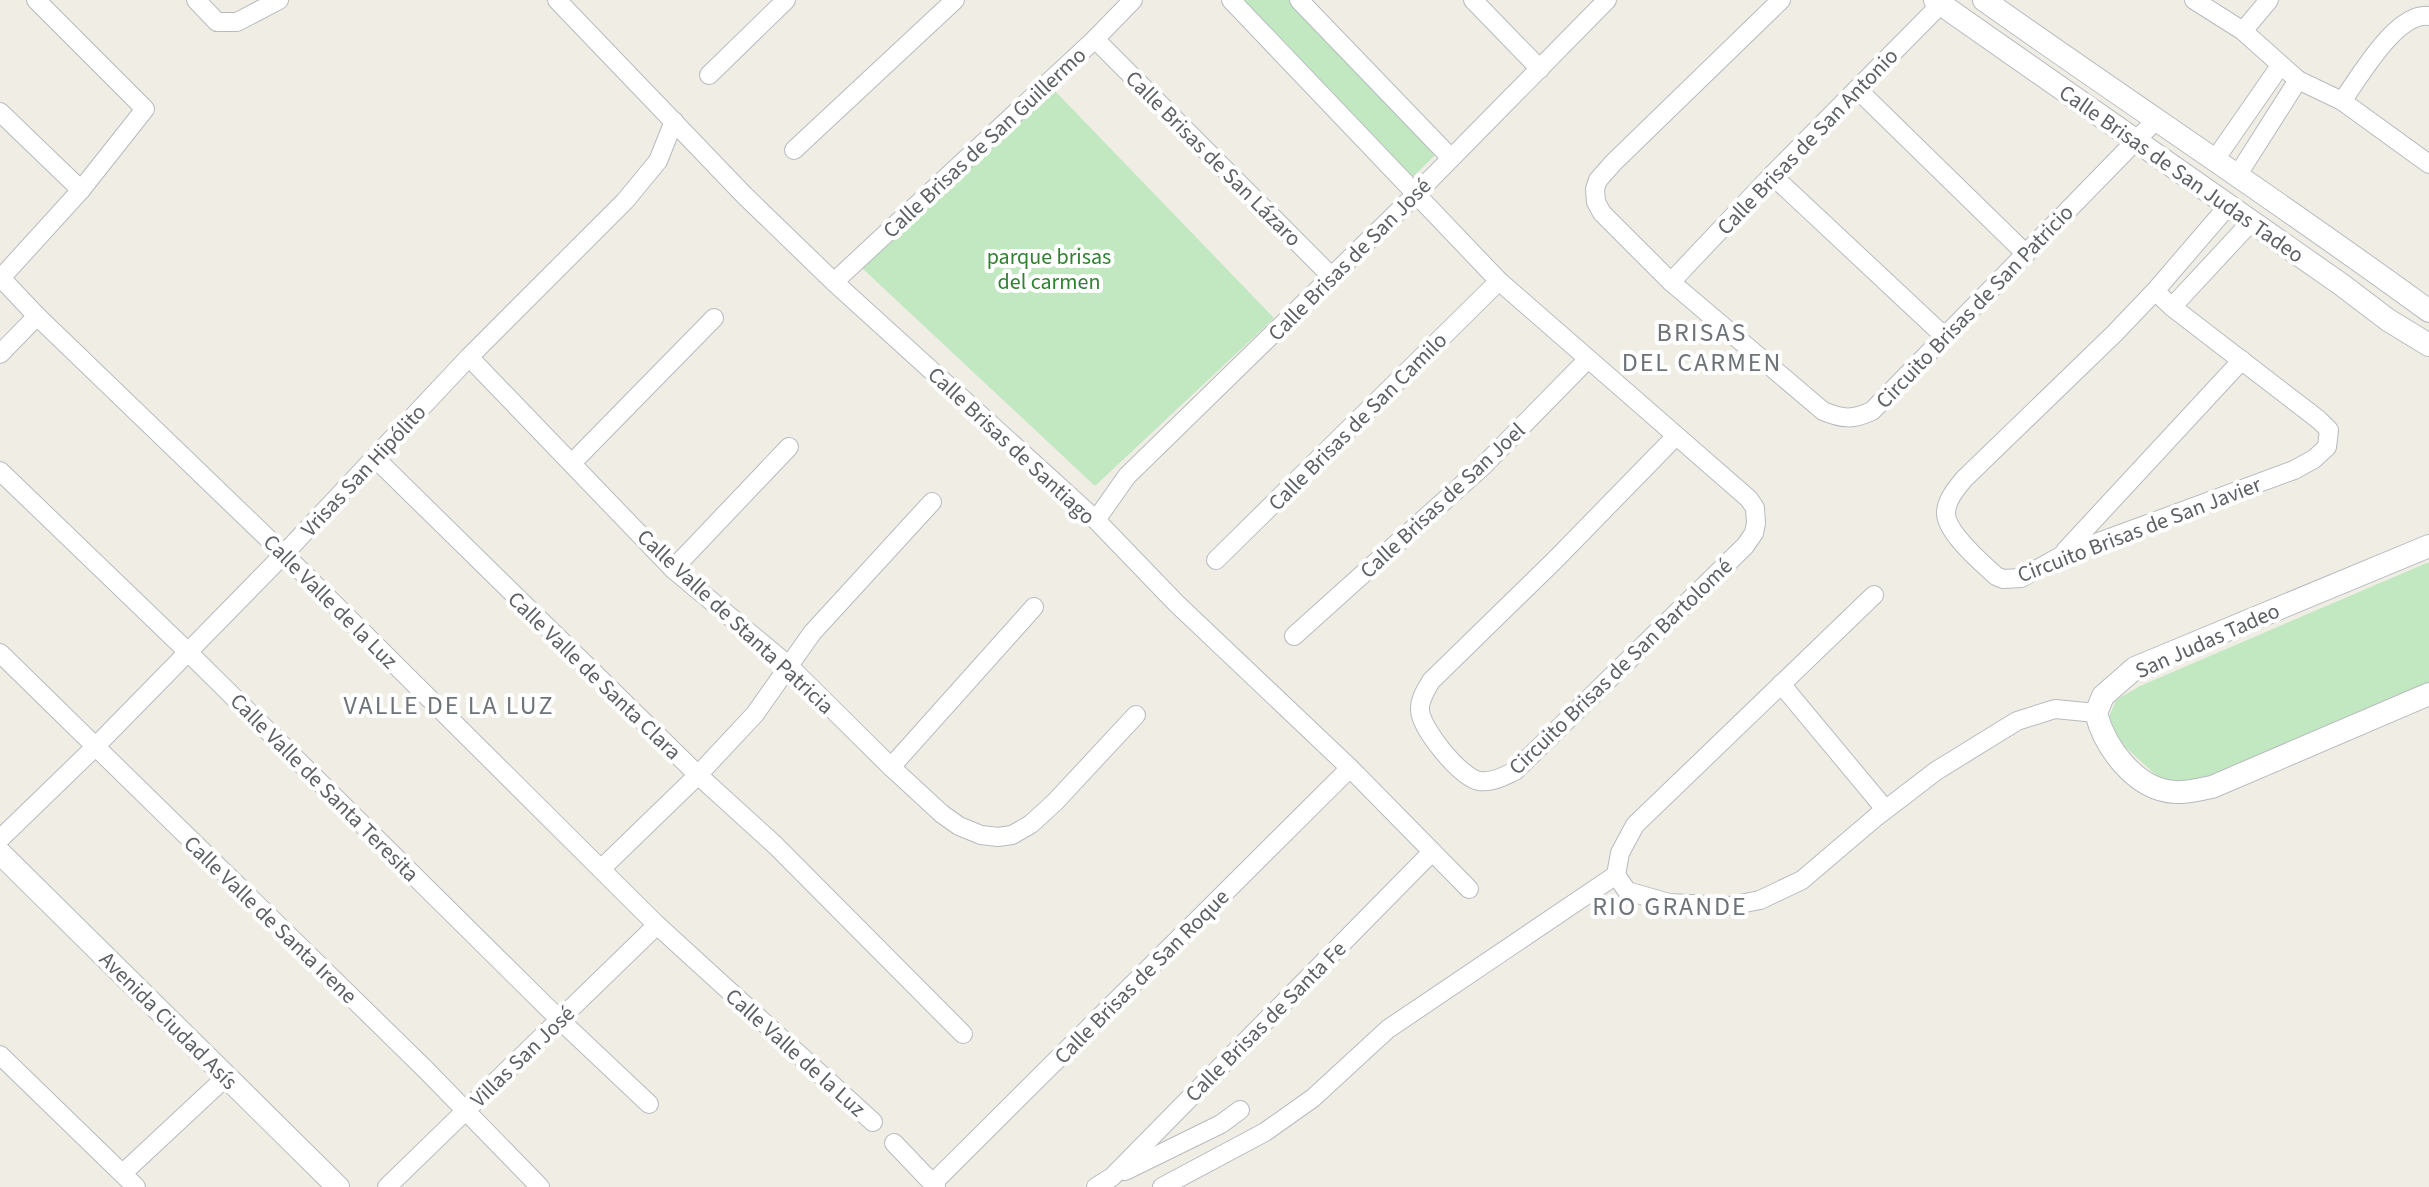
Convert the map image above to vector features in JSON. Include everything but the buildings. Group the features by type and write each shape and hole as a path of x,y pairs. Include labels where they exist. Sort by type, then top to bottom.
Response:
{"street":[{"path":"1,278 81,190 145,109 36,0"},
{"path":"196,0 217,22 237,22 279,0"},
{"path":"709,75 786,0"},
{"path":"794,150 955,0"},
{"name":"Calle Brisas de San Guillermo","path":"834,282 1133,0"},
{"name":"Circuito Brisas de San Bartolomé","path":"1231,0 1499,281 1749,499 1755,508 1754,533 1734,558 1515,771 1498,779 1482,781 1462,772 1434,739 1420,711 1431,681 1675,437"},
{"path":"1299,0 1450,157"},
{"path":"1473,0 1540,69"},
{"name":"Calle Brisas de San José","path":"1096,520 1127,476 1416,194 1607,0"},
{"name":"Circuito Brisas de San Patricio","path":"1781,0 1598,180 1595,196 1602,213 1671,282 1823,411 1845,419 1857,419 1872,411 2155,121"},
{"name":"Calle Brisas de San Judas Tadeo","path":"1984,0 2422,306"},
{"path":"2194,0 2243,31 2298,80 2342,101 2429,164"},
{"path":"2243,31 2269,0"},
{"name":"Calle Brisas de San Antonio","path":"1671,282 1940,2"},
{"name":"Calle Brisas de San Judas Tadeo","path":"1940,2 2388,320 2429,345"},
{"name":"Calle Brisas de Santiago","path":"568,4 745,196 834,282 1096,520 1176,603 1350,768 1469,889"},
{"path":"2342,101 2394,31 2418,15 2429,16"},
{"name":"Calle Brisas de San Lázaro","path":"1095,39 1332,277"},
{"path":"2214,161 2280,66"},
{"path":"2237,176 2298,80"},
{"path":"1857,89 2026,254"},
{"path":"0,112 81,190"},
{"name":"Vrisas San Hipólito","path":"0,839 284,554 469,357 646,176 658,161 674,121"},
{"path":"1772,175 1944,336"},
{"name":"Circuito Brisas de San Javier","path":"2155,291 2319,420 2329,430 2327,447 2314,459 2294,470 2061,556 2021,578 2003,579 1996,576 1952,529 1946,510 1951,495 2155,291 2228,206"},
{"path":"2172,307 2251,222"},
{"name":"Calle Valle de la Luz","path":"1,278 657,925 873,1122"},
{"name":"Calle Brisas de San Camilo","path":"1216,560 1499,281"},
{"path":"2388,320 2422,306"},
{"path":"0,354 37,316"},
{"path":"573,462 714,318"},
{"name":"Calle Valle de Stanta Patricia","path":"469,357 673,569 788,665 891,767 959,826 981,835 998,837 1012,835 1031,824 1136,715"},
{"name":"Calle Brisas de San Joel","path":"1294,636 1483,466 1587,360"},
{"path":"2061,556 2242,360"},
{"path":"673,569 789,447"},
{"name":"Calle Valle de Santa Clara","path":"375,458 698,775 775,845 963,1034"},
{"name":"Calle Valle de Santa Teresita","path":"0,471 649,1104"},
{"path":"601,869 698,775 755,714 812,633 932,502"},
{"name":"San Judas Tadeo","path":"2096,713 2103,696 2135,668 2429,546"},
{"path":"1622,883 1620,853 1635,825 1874,595"},
{"path":"891,767 1034,607"},
{"name":"Calle Valle de Santa Irene","path":"0,653 466,1110 540,1187"},
{"path":"1781,684 1885,809"},
{"path":"1622,883 1650,900 1680,904 1730,906 1760,900 1802,880 1885,809 1936,771 2017,721 2055,709 2096,713 2108,744 2143,782 2158,790 2176,793 2212,787 2429,694"},
{"name":"Calle Brisas de San Roque","path":"934,1185 1350,768"},
{"name":"Calle Brisas de Santa Fe","path":"1104,1182 1432,852"},
{"name":"Avenida Ciudad Asís","path":"0,853 338,1187"},
{"path":"1162,1187 1265,1132 1313,1098 1388,1029 1622,883"},
{"name":"Villas San José","path":"387,1187 657,925"},
{"path":"2,1059 136,1187"},
{"path":"123,1173 226,1077"},
{"path":"1104,1182 1221,1124 1240,1110"},
{"path":"894,1143 934,1185"}],"green space":[{"path":"1240,0 1291,0 1439,151 1413,177"},
{"name":"parque brisas del carmen","path":"1054,90 1274,318 1095,486 862,268"},
{"path":"2429,562 2429,682 2195,785 2158,777 2121,743 2109,717 2116,700 2140,686"}],"district":[{"name":"BRISAS DEL CARMEN","path":"1702,347"},
{"name":"VALLE DE LA LUZ","path":"449,705"},
{"name":"RIO GRANDE","path":"1670,906"}]}
